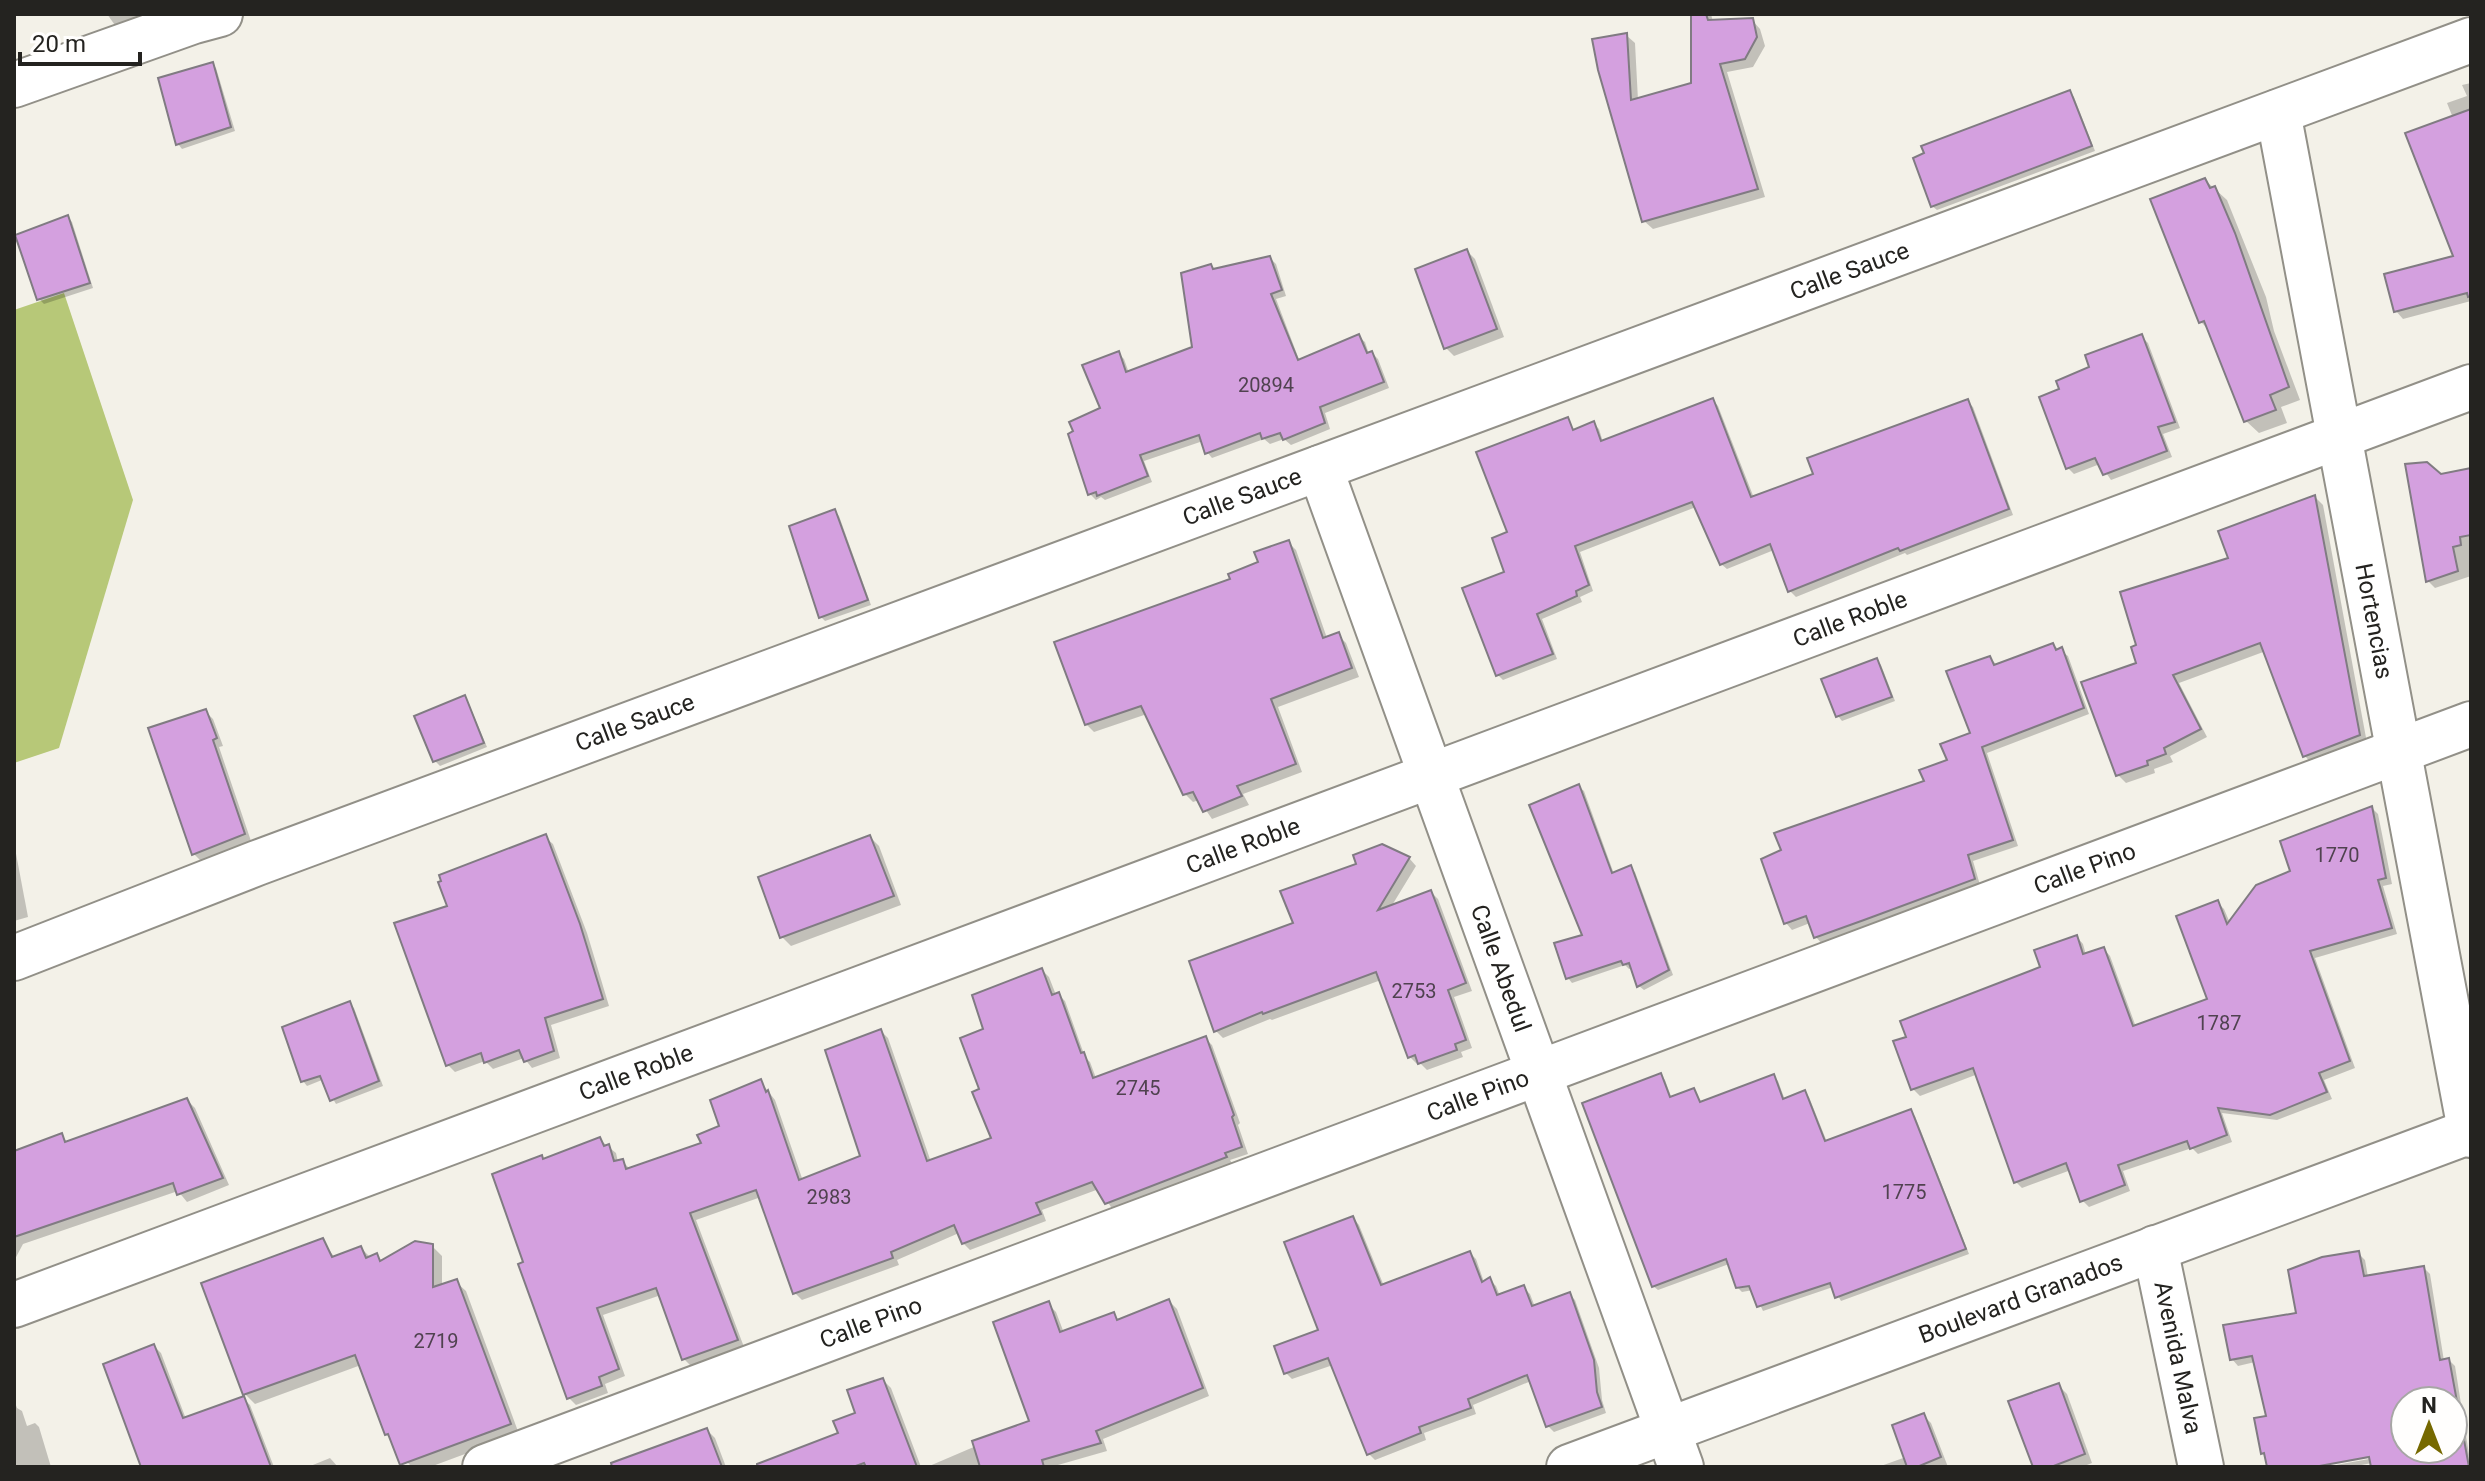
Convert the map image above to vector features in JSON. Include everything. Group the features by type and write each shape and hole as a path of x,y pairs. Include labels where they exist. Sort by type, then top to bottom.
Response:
{"street":[{"path":"14,85 203,16"},
{"name":"Calle Sauce","path":"14,958 257,863 2471,40"},
{"name":"Hortencias","path":"2278,112 2471,1132"},
{"name":"Calle Roble","path":"14,1305 2471,387"},
{"name":"Calle Abedul","path":"1320,468 1675,1448"},
{"name":"Calle Pino","path":"485,1467 2471,724"},
{"name":"Boulevard Granados","path":"1569,1467 1675,1448 2155,1248 2471,1132"},
{"name":"Avenida Malva","path":"2155,1248 2201,1467"}],"green space":[{"path":"64,293 133,500 59,748 14,763 14,310"}],"building":[{"path":"1691,14 1706,14 1708,20 1753,18 1757,37 1745,59 1720,64 1758,189 1642,222 1592,39 1627,33 1631,100 1691,83"},
{"path":"213,62 231,127 176,145 158,78"},
{"path":"2070,90 2092,146 1931,207 1913,158 1924,153 1921,146"},
{"path":"2471,109 2471,296 2468,297 2467,293 2394,312 2384,274 2453,256 2405,133"},
{"path":"2205,178 2210,188 2215,186 2235,233 2289,387 2270,395 2276,410 2244,422 2204,321 2199,323 2150,199"},
{"path":"68,215 90,283 37,300 15,235"},
{"path":"1467,249 1497,329 1444,349 1415,269"},
{"path":"1270,256 1282,290 1271,294 1298,360 1359,334 1367,353 1372,351 1384,382 1320,407 1325,423 1283,440 1280,433 1262,439 1260,433 1205,454 1199,435 1140,455 1148,476 1097,496 1096,492 1088,495 1068,434 1073,431 1069,422 1100,408 1082,365 1119,351 1126,372 1192,347 1181,273 1211,264 1213,269"},
{"path":"2142,334 2175,422 2158,427 2167,451 2103,475 2095,458 2066,469 2039,397 2059,389 2056,381 2089,367 2085,355"},
{"path":"1713,398 1751,497 1813,474 1807,458 1968,399 2009,509 1900,551 1898,548 1788,592 1770,544 1720,565 1692,502 1575,546 1589,585 1576,591 1577,596 1537,614 1553,654 1496,676 1462,588 1504,572 1492,538 1507,532 1476,452 1568,417 1573,430 1594,421 1601,441"},
{"path":"2427,462 2441,474 2471,468 2471,535 2460,537 2461,545 2453,547 2458,571 2426,582 2405,464"},
{"path":"2315,495 2360,735 2303,757 2260,643 2173,675 2201,729 2164,748 2166,754 2147,761 2148,765 2116,776 2081,682 2136,663 2131,647 2136,645 2120,592 2228,558 2218,531"},
{"path":"835,509 868,600 819,618 789,526"},
{"path":"1289,540 1323,638 1339,632 1352,668 1271,699 1296,764 1237,786 1242,796 1203,812 1193,792 1183,795 1141,706 1085,725 1054,642 1230,579 1228,574 1258,562 1254,552"},
{"path":"2053,643 2056,650 2062,647 2084,708 1982,747 2013,840 1968,855 1975,879 1864,920 1814,938 1806,916 1784,924 1761,859 1781,850 1774,833 1924,781 1919,770 1947,760 1940,744 1970,733 1946,671 1990,656 1994,665"},
{"path":"1877,658 1892,697 1836,717 1821,679"},
{"path":"465,695 484,743 433,762 414,716"},
{"path":"206,709 217,738 213,740 245,834 192,855 148,728"},
{"path":"1579,784 1612,873 1631,865 1669,970 1637,987 1629,963 1623,965 1621,961 1566,979 1554,943 1582,935 1529,805"},
{"path":"2372,806 2386,878 2378,880 2392,928 2310,951 2350,1061 2319,1073 2327,1092 2270,1115 2218,1108 2227,1135 2190,1149 2187,1141 2118,1165 2125,1185 2080,1202 2066,1163 2014,1183 1973,1068 1911,1090 1893,1041 1906,1037 1900,1021 2040,967 2034,950 2077,935 2083,954 2104,947 2133,1026 2207,999 2176,916 2218,900 2227,924 2256,885 2290,871 2280,841"},
{"path":"546,834 580,924 603,999 545,1018 554,1051 524,1062 519,1050 484,1063 481,1053 446,1066 394,923 447,906 438,882 441,881 439,875"},
{"path":"870,835 894,896 780,938 758,877"},
{"path":"1382,844 1410,857 1378,910 1431,890 1466,983 1448,990 1466,1040 1455,1044 1457,1050 1418,1064 1415,1055 1408,1058 1376,972 1214,1032 1189,961 1293,923 1280,891 1356,864 1353,855"},
{"path":"1042,968 1052,995 1059,992 1093,1078 1206,1036 1242,1147 1225,1153 1227,1157 1105,1204 1092,1182 1036,1203 1041,1214 962,1244 954,1225 891,1252 893,1258 793,1294 756,1190 690,1213 738,1340 682,1360 656,1288 597,1308 619,1369 599,1377 602,1386 567,1399 518,1264 523,1262 492,1174 600,1137 604,1146 609,1144 614,1161 623,1159 626,1169 701,1143 697,1135 719,1126 710,1100 761,1079 766,1092 768,1090 799,1180 860,1156 825,1050 881,1029 927,1161 991,1138 972,1092 979,1089 960,1038 983,1029 972,995"},
{"path":"350,1001 379,1081 330,1101 320,1076 301,1082 282,1027"},
{"path":"1661,1073 1670,1097 1694,1088 1700,1102 1774,1074 1783,1099 1805,1090 1825,1141 1911,1109 1966,1249 1835,1298 1830,1283 1757,1307 1749,1286 1736,1288 1726,1259 1652,1287 1582,1103"},
{"path":"187,1098 223,1178 177,1195 173,1183 14,1237 14,1151 62,1133 65,1142"},
{"path":"1353,1216 1381,1285 1470,1251 1482,1282 1490,1277 1497,1295 1524,1285 1532,1306 1570,1292 1594,1360 1597,1392 1602,1407 1546,1427 1527,1375 1468,1399 1471,1408 1419,1427 1421,1433 1367,1455 1328,1358 1284,1374 1274,1346 1318,1330 1284,1242"},
{"path":"323,1238 332,1257 361,1246 366,1258 377,1253 380,1261 415,1241 433,1244 433,1287 457,1279 511,1424 400,1465 388,1434 385,1435 355,1355 243,1395 201,1283"},
{"path":"2359,1251 2364,1276 2424,1266 2440,1360 2449,1358 2454,1385 2389,1385 2389,1465 2469,1467 2371,1467 2369,1457 2314,1467 2267,1467 2264,1453 2261,1454 2254,1418 2266,1416 2252,1356 2230,1360 2223,1325 2296,1313 2288,1270 2322,1257"},
{"path":"1169,1299 1203,1388 1096,1431 1101,1443 1042,1460 1044,1467 980,1467 972,1441 1029,1421 993,1322 1049,1301 1060,1332 1114,1312 1117,1320"},
{"path":"154,1344 183,1418 244,1396 271,1467 141,1467 103,1364"},
{"path":"883,1378 917,1467 866,1467 864,1463 853,1467 757,1467 757,1464 838,1433 833,1421 855,1413 847,1390"},
{"path":"2059,1383 2085,1454 2051,1467 2033,1467 2008,1401"},
{"path":"1924,1413 1941,1457 1917,1467 1907,1467 1892,1425"},
{"path":"707,1428 722,1467 612,1467 611,1463"}]}
